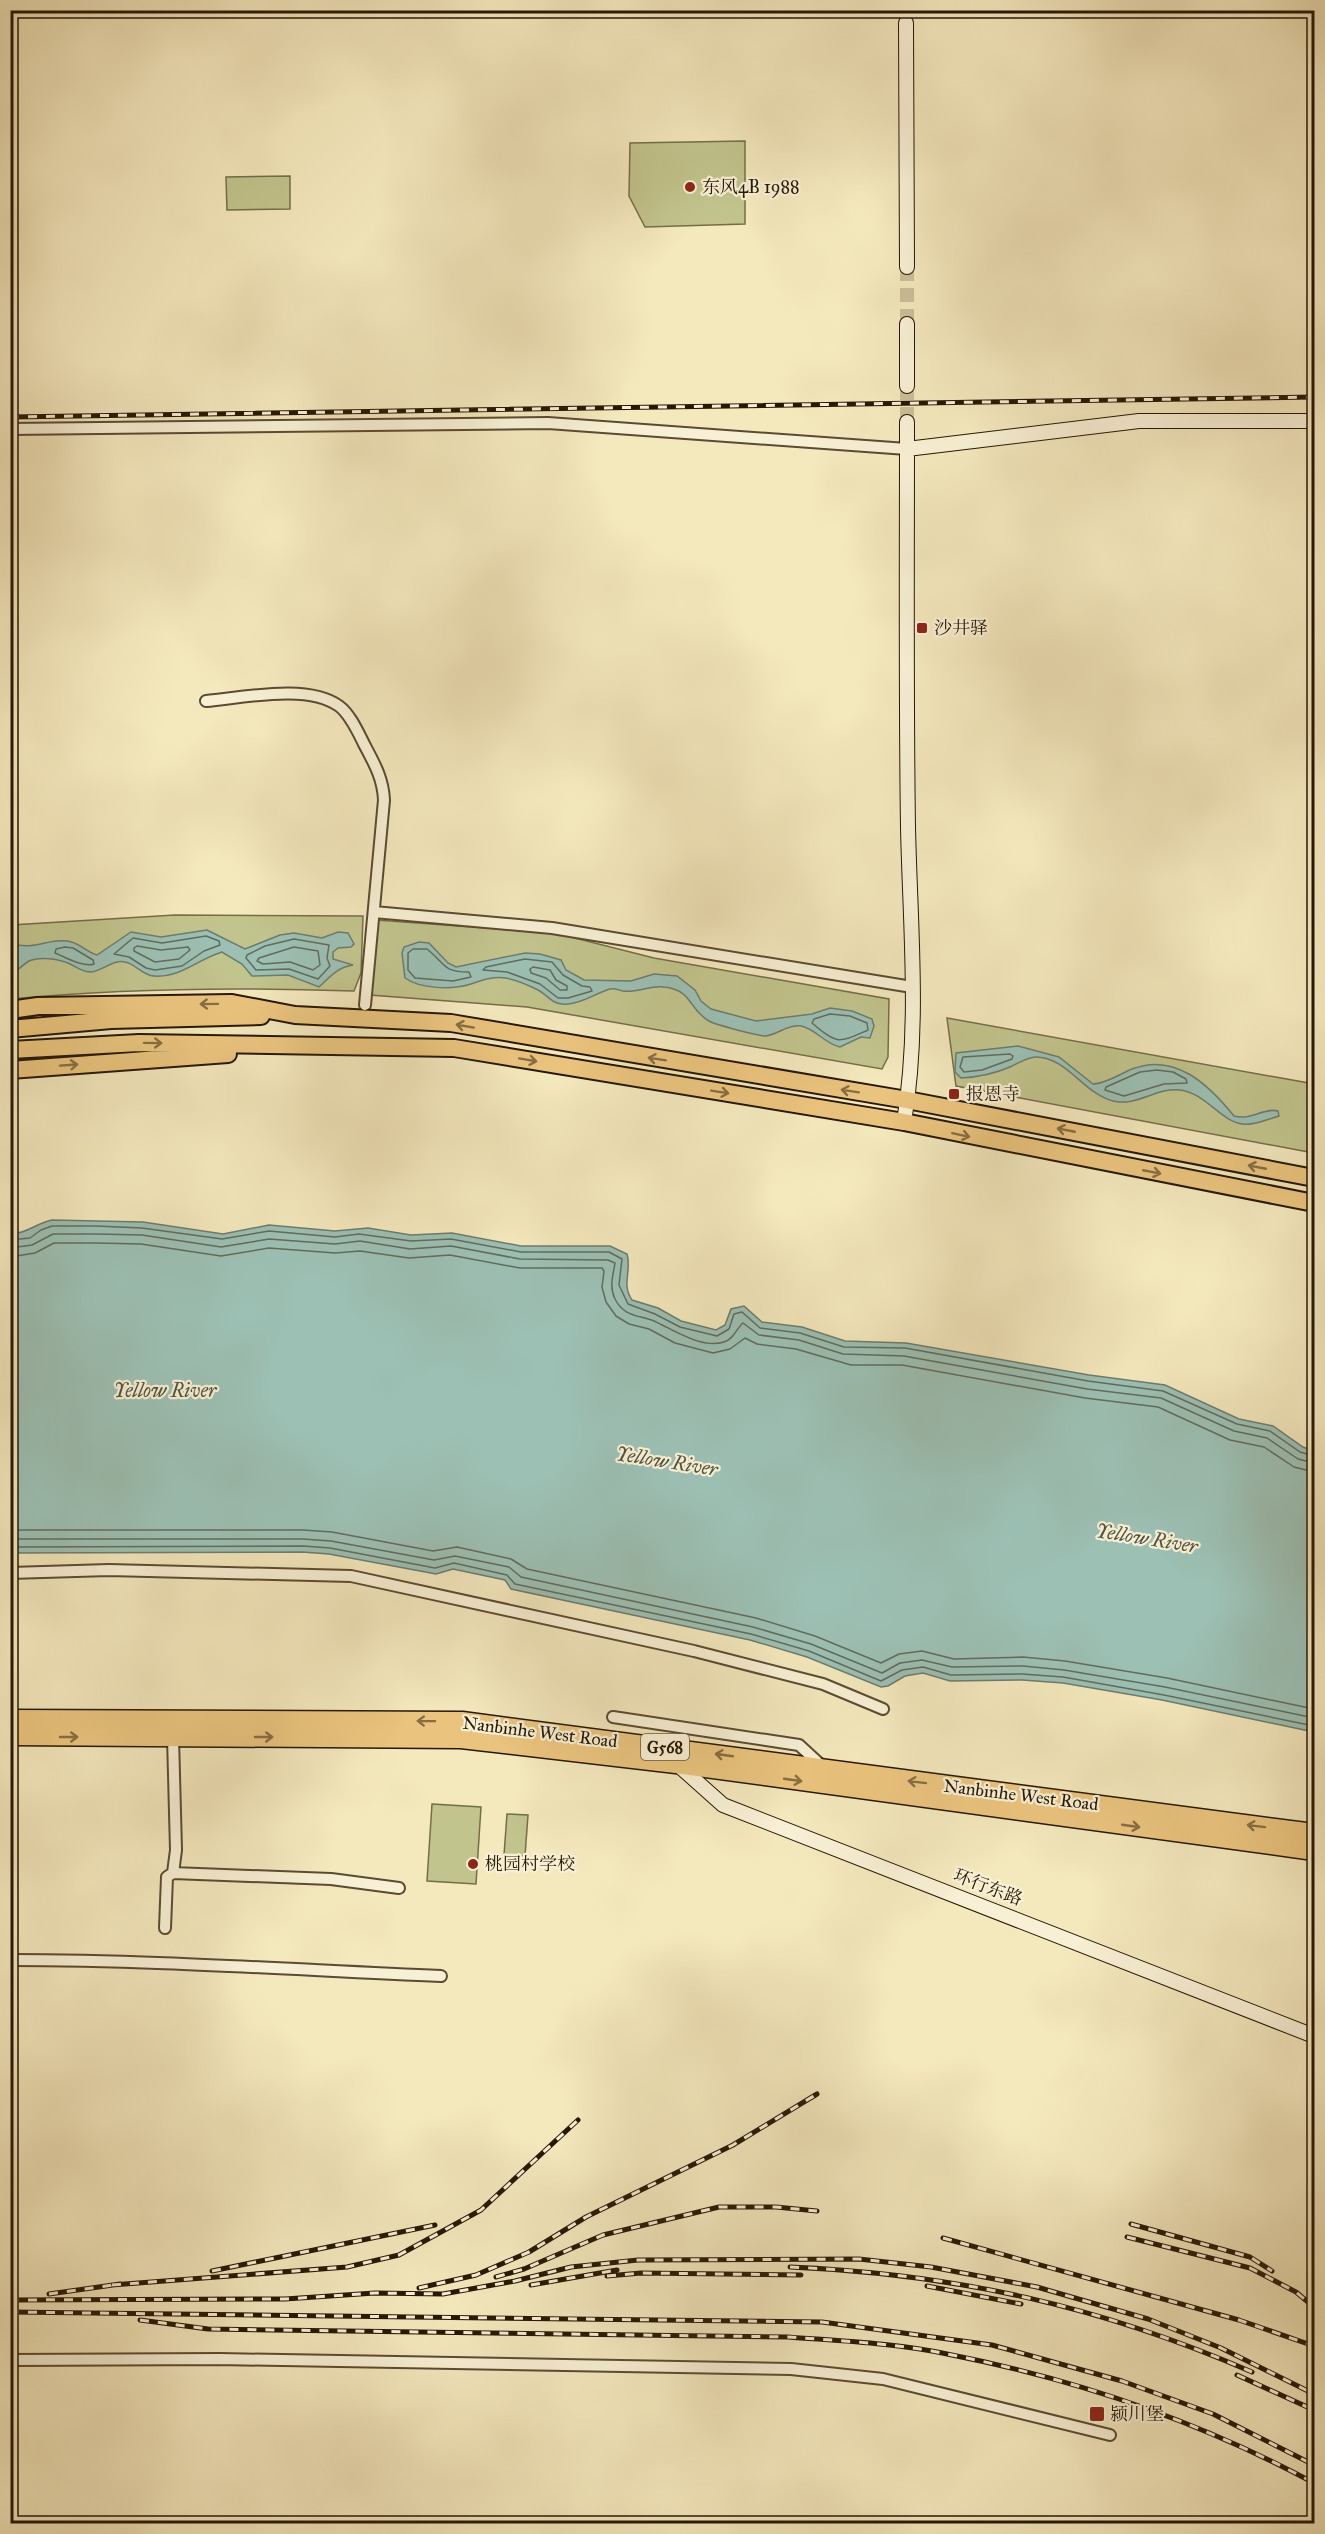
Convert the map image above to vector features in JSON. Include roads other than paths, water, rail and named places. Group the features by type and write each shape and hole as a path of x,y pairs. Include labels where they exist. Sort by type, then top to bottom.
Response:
{"highway":[{"name":"Nanbinhe West Road","path":"10,1719 462,1721 672,1755 1314,1851"},
{"name":"Nanbinhe West Road","path":"10,1736 461,1739 672,1755 827,1770 1314,1833"}],"main road":[{"path":"10,1010 38,1006 232,1003 295,1015"},
{"path":"10,1029 111,1020 295,1015 451,1023 907,1100 1314,1178"},
{"path":"10,1050 140,1043 454,1048 904,1122 1314,1203"},
{"path":"10,1070 225,1054 314,1054 365,1046"}],"street":[{"path":"906,23 907,267"},
{"path":"907,324 907,386"},
{"path":"10,429 548,423 907,449 1138,421 1314,421"},
{"path":"904,1122 912,1032 907,422"},
{"path":"206,701 291,693 315,697 339,706 357,729 383,785 365,1005"},
{"path":"374,912 552,928 912,987"},
{"path":"10,1573 109,1570 351,1576 694,1651 823,1683 883,1709"},
{"path":"613,1717 799,1745 827,1770"},
{"path":"173,1737 176,1850 173,1872"},
{"name":"环行东路","path":"672,1755 723,1805 1314,2036"},
{"path":"165,1928 167,1877 173,1872 332,1878 399,1888"},
{"path":"10,1960 125,1960 220,1967 441,1976"},
{"path":"10,2360 220,2359 791,2369 883,2379 1110,2435"}],"water":[{"path":"207,930 245,949 280,935 294,933 322,938 338,932 348,933 354,944 351,947 338,948 333,952 333,959 353,965 338,970 319,987 288,975 252,976 242,964 222,952 181,971 164,976 150,975 125,962 116,962 91,972 61,961 44,958 33,959 11,974 11,944 27,946 67,941 97,955 131,932 161,937"},
{"path":"419,942 429,943 448,963 456,967 525,953 540,954 561,960 566,970 584,980 631,981 654,974 677,976 695,990 701,1001 711,1009 756,1021 812,1014 830,1008 852,1011 872,1019 874,1026 870,1038 861,1037 840,1047 801,1026 792,1026 766,1036 713,1023 702,1016 680,992 664,987 628,991 610,989 579,1002 563,1004 554,1002 533,987 506,978 488,979 455,987 427,986 405,978 402,953 404,947"},
{"path":"1018,1046 1059,1057 1093,1084 1148,1065 1177,1068 1190,1074 1214,1093 1234,1116 1246,1117 1273,1110 1278,1111 1279,1116 1252,1124 1235,1122 1198,1096 1180,1090 1163,1091 1130,1101 1113,1101 1093,1091 1066,1069 1046,1058 1035,1057 980,1076 961,1078 955,1072 956,1053"},
{"name":"Yellow River","path":"52,1220 143,1222 223,1234 269,1225 335,1231 368,1228 411,1235 452,1233 521,1246 610,1246 627,1254 627,1288 632,1300 658,1308 681,1321 716,1330 725,1325 731,1309 744,1306 762,1322 802,1327 845,1341 906,1343 1089,1375 1165,1385 1239,1419 1273,1426 1303,1447 1314,1451 1314,1732 1162,1700 1063,1683 1022,1680 950,1681 923,1673 905,1676 888,1686 881,1687 807,1657 750,1640 511,1589 505,1580 453,1569 436,1574 329,1554 302,1552 11,1553 11,1234"}],"tunnel":[{"path":"906,10 906,23"},
{"path":"907,267 907,324"},
{"path":"907,386 907,422"}],"railway":[{"path":"10,417 1314,397"},
{"path":"419,2288 476,2275 529,2252 586,2217 733,2145 817,2094"},
{"path":"112,2285 347,2267 399,2255 481,2210 578,2120"},
{"path":"496,2277 524,2269 603,2235 719,2207 776,2207 817,2211"},
{"path":"1131,2224 1250,2257 1272,2271"},
{"path":"212,2271 435,2225"},
{"path":"1127,2237 1250,2268 1296,2292 1314,2307"},
{"path":"943,2238 1239,2320 1314,2346"},
{"path":"10,2300 285,2299 375,2293 443,2294 515,2281 571,2267 638,2260 859,2259 931,2267 1037,2287 1148,2319 1221,2348 1314,2394"},
{"path":"790,2267 910,2277 1026,2297 1139,2329 1252,2372"},
{"path":"531,2285 617,2270"},
{"path":"607,2276 641,2273 801,2275"},
{"path":"49,2294 120,2284"},
{"path":"927,2286 1021,2304"},
{"path":"10,2312 822,2322 992,2345 1122,2381 1213,2414 1314,2465"},
{"path":"140,2320 208,2329 788,2337 908,2347 995,2364 1089,2389 1226,2440 1314,2483"},
{"path":"1237,2375 1314,2410"}],"place":[{"name":"东风4B 1988","path":"690,187"},
{"name":"沙井驿","path":"922,628"},
{"name":"报恩寺","path":"954,1094"},
{"name":"桃园村学校","path":"473,1864"},
{"name":"颍川堡","path":"1097,2414"}]}
